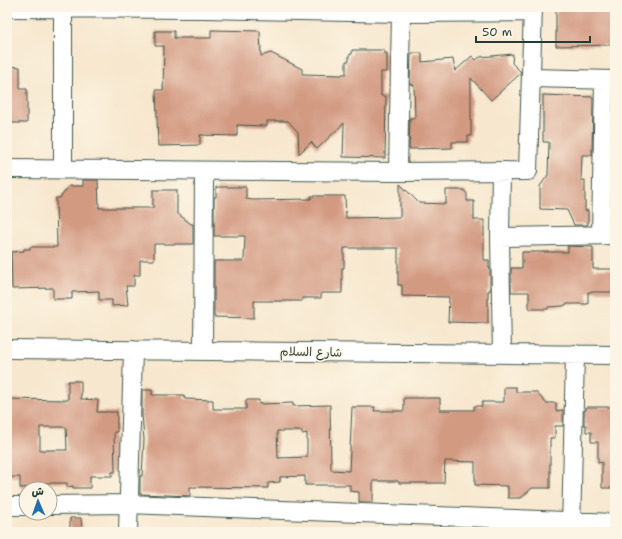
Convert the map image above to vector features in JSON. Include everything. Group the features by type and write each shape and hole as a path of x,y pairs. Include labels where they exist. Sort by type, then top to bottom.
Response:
{"street":[{"path":"7,8 205,8 401,13 499,9 532,10 528,171 398,172 7,169"},
{"path":"63,9 63,169"},
{"path":"398,172 401,13"},
{"path":"500,238 608,235 610,80 531,78"},
{"path":"203,351 204,171"},
{"path":"501,172 500,238 502,354"},
{"name":"شارع السلام","path":"7,349 615,355"},
{"path":"128,532 133,350"},
{"path":"572,527 575,354"},
{"path":"58,505 128,504 572,527 615,523"},
{"path":"7,506 18,506"}],"building":[{"path":"556,7 615,7 615,45 556,46"},
{"path":"211,30 260,31 261,56 271,53 302,69 302,74 346,74 346,61 349,61 349,55 352,54 352,50 384,50 384,53 387,53 387,72 381,72 381,96 386,96 385,158 343,157 344,123 317,149 311,142 299,154 298,132 288,121 267,121 267,126 237,125 237,136 200,135 200,145 158,146 156,90 163,90 164,46 155,46 155,31 174,31 174,38 211,38"},
{"path":"411,53 422,53 422,62 453,59 455,71 472,56 476,60 480,57 513,54 512,63 521,72 491,100 471,78 471,136 468,136 468,142 452,142 452,148 409,149 410,118 415,118 414,85 410,84"},
{"path":"7,66 20,67 20,89 27,89 27,123 7,123"},
{"path":"543,95 593,97 592,155 582,155 581,180 585,180 585,211 588,210 587,225 574,225 567,210 540,209 540,186 548,175 549,142 543,142"},
{"path":"83,180 98,180 99,208 153,208 153,190 177,190 177,213 193,224 193,244 154,244 154,260 140,260 140,275 134,275 134,286 126,286 128,305 112,306 112,300 99,300 99,291 72,292 72,299 53,299 53,288 12,289 11,252 24,251 24,249 30,249 30,247 57,247 56,198 60,198 69,186 83,186"},
{"path":"400,184 419,203 446,204 446,190 464,190 467,194 467,201 474,201 474,220 484,220 484,260 489,260 490,268 488,323 448,322 449,297 402,296 402,285 398,285 398,248 344,248 342,293 321,293 321,298 302,298 302,301 254,301 254,318 214,317 214,261 244,261 245,236 214,236 214,197 216,197 216,187 246,187 246,199 253,200 311,199 311,196 345,196 346,218 400,217"},
{"path":"568,246 593,247 593,269 615,269 615,292 588,292 588,304 567,304 563,306 548,307 548,309 529,309 529,292 511,292 511,268 522,268 522,252 568,252"},
{"path":"68,381 81,381 81,399 98,400 97,412 117,412 117,432 114,432 115,472 112,472 112,476 90,476 90,488 73,488 73,486 67,487 67,483 58,483 58,481 20,481 20,477 7,477 7,399 68,400","holes":["40,427 66,427 67,450 40,450"]},
{"path":"504,387 516,387 516,392 536,392 546,403 556,403 556,411 563,410 563,426 555,426 555,438 550,438 550,488 532,488 521,498 508,498 508,486 475,485 475,462 445,461 444,483 399,483 398,481 373,481 373,502 359,502 359,492 350,491 350,485 305,485 305,476 280,477 280,482 268,483 268,488 190,487 190,496 140,494 140,476 142,476 144,440 142,390 152,390 152,395 184,395 185,399 213,400 213,409 246,409 246,400 259,400 259,404 293,403 293,406 330,405 331,470 349,471 352,407 375,407 374,411 404,411 404,398 440,398 440,410 474,410 474,406 482,406 482,402 504,402","holes":["277,431 302,431 302,434 307,433 307,457 278,458"]},
{"path":"586,407 615,407 615,488 602,488 602,462 598,463 598,442 591,442 591,432 586,432 586,425 584,425 584,410 586,410"},
{"path":"70,518 81,518 82,532 70,532"}]}
